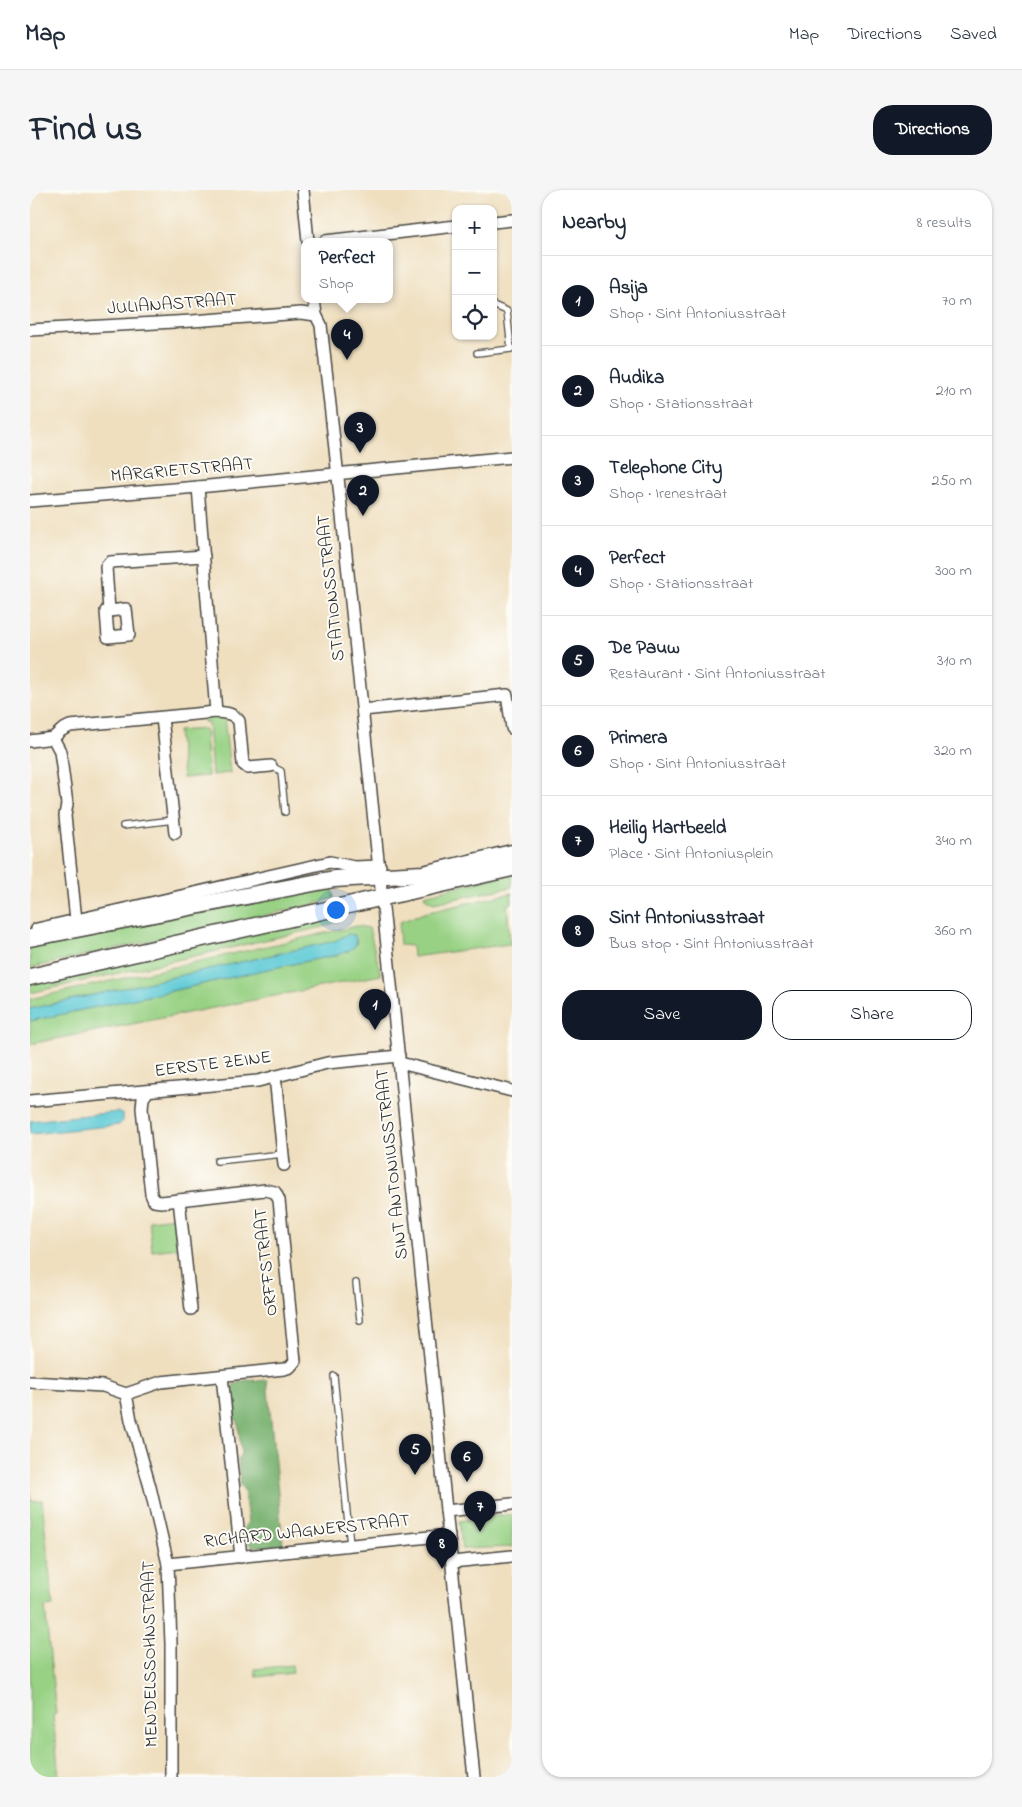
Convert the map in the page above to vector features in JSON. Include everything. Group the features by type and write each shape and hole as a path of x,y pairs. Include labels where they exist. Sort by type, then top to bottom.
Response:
{"main road":[{"path":"30,938 334,878 380,871 423,874 512,853"},
{"path":"30,977 512,868"}],"street":[{"path":"303,190 308,238"},
{"path":"497,222 512,220"},
{"path":"354,238 452,226"},
{"name":"STATIONSSTRAAT","path":"314,303 316,315 321,325 380,871"},
{"name":"JULIANASTRAAT","path":"30,330 301,313 316,315"},
{"name":"MARGRIETSTRAAT","path":"30,501 512,457"},
{"path":"198,487 216,712"},
{"path":"110,611 106,567 110,562 204,556"},
{"path":"363,710 506,695 512,728"},
{"path":"30,741 53,738 70,726 216,712 230,713 239,721 244,764 248,768 272,766"},
{"path":"162,718 175,833"},
{"path":"53,738 60,751 67,804 65,816 76,920"},
{"path":"30,930 330,862 380,871"},
{"name":"SINT ANTONIUSSTRAAT","path":"380,871 474,1777"},
{"name":"EERSTE ZEINE","path":"30,1102 258,1081 326,1063 399,1060 512,1091"},
{"path":"275,1076 284,1160"},
{"path":"148,1091 143,1098 142,1108 151,1194 154,1201 179,1200 191,1309"},
{"name":"ORFFSTRAAT","path":"179,1200 265,1190 275,1192 279,1200 295,1356 293,1365 284,1369 222,1376"},
{"path":"30,1382 103,1386 126,1394 161,1382 222,1376 241,1557"},
{"name":"MENDELSSOHNSTRAAT","path":"126,1394 130,1420 150,1487 168,1564 171,1644 171,1777"},
{"path":"446,1511 512,1504"},
{"name":"RICHARD WAGNERSTRAAT","path":"168,1564 449,1535"},
{"path":"452,1562 512,1556"}],"lane":[{"path":"477,353 511,349 507,311 497,307"},
{"path":"272,766 281,771 285,812"},
{"path":"124,826 174,820"},
{"path":"218,1161 284,1160"},
{"path":"356,1283 360,1320"},
{"path":"334,1376 350,1546"}],"green space":[{"path":"224,716 230,773 212,775 208,722 204,722 204,718"},
{"path":"205,729 208,776 183,778 178,731"},
{"path":"512,873 512,887 434,903 426,899 424,895"},
{"path":"331,883 334,898 315,904 30,968 30,943"},
{"path":"512,893 512,903 507,905 510,944 413,957 412,946 400,945 400,922 424,913"},
{"path":"336,910 339,921 323,927 30,993 30,978"},
{"path":"357,926 369,928 381,975 30,1044 30,1021 337,955 348,951 356,945 357,940 348,934 336,941 30,1009 30,999"},
{"path":"176,1217 179,1248 152,1251 149,1220"},
{"path":"255,1379 255,1381 267,1380 283,1544 259,1547 250,1545 246,1538 244,1527 248,1522 244,1490 240,1485 238,1459 241,1454 238,1421 233,1417 230,1394 233,1386 238,1383"},
{"path":"30,1489 31,1501 42,1500 53,1606 45,1607 56,1714 53,1715 59,1777 30,1777"},
{"path":"512,1514 512,1547 462,1549 459,1521"},
{"path":"292,1665 293,1673 256,1677 255,1669"}],"water":[{"path":"348,934 355,935 356,945 348,951 337,955 30,1021 30,1009 335,941"},
{"path":"117,1112 123,1115 123,1121 119,1125 30,1134 30,1121"}],"place":[{"name":"Perfect","path":"347,360"},
{"name":"Telephone City","path":"360,453"},
{"name":"Audika","path":"363,516"},
{"name":"Asija","path":"375,1030"},
{"name":"De Pauw","path":"415,1475"},
{"name":"Primera","path":"467,1482"},
{"name":"Heilig Hartbeeld","path":"480,1532"},
{"name":"Sint Antoniusstraat","path":"442,1569"}]}
